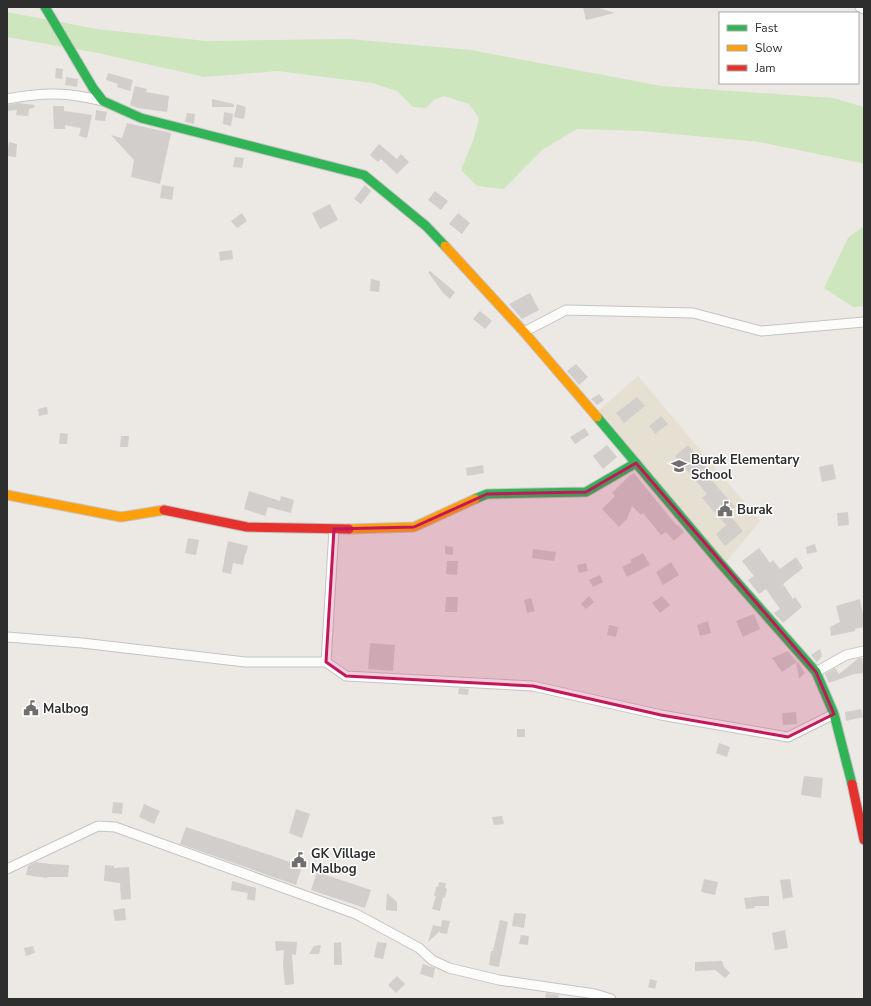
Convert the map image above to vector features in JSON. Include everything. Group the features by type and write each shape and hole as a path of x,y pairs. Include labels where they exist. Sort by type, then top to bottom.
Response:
{"street":[{"path":"45,7 93,88 103,101"},
{"path":"860,7 864,9"},
{"path":"7,99 54,93 103,101 141,118 364,175 426,226 524,332 721,564 816,672 834,714 856,798 864,840"},
{"path":"524,332 566,310 693,314 760,331 864,322"},
{"path":"7,495 121,517 164,510 247,527 334,529 414,527 487,494 586,492 636,463"},
{"path":"326,662 334,529"},
{"path":"7,637 82,643 245,662 326,662 346,676 532,686 661,715 788,737 834,714"},
{"path":"816,672 846,655 864,651"},
{"path":"7,869 98,826 115,827 356,914 419,948 432,960 449,968 499,980 595,994 611,999"}],"highlighted area":[{"path":"636,463 816,672 834,714 788,737 661,715 533,686 346,676 326,662 334,529 414,527 487,494 586,492"}],"shaded area":[{"name":"Burak Elementary School","path":"638,376 760,521 726,562 598,411"}],"green space":[{"path":"7,12 97,29 205,41 349,39 471,50 661,86 833,98 864,107 864,165 861,163 759,142 642,131 577,129 542,150 504,189 477,186 461,170 474,138 479,118 469,104 444,96 434,100 426,108 413,107 397,91 372,83 278,71 204,77 98,53 7,37"},
{"path":"864,226 864,306 853,307 824,288 848,238"}],"building":[{"path":"583,7 596,7 615,13 586,20"},
{"path":"56,68 63,69 62,79 55,78"},
{"path":"108,73 133,80 130,91 117,87 118,84 106,80"},
{"path":"66,77 78,79 77,87 65,85"},
{"path":"135,86 147,89 146,92 169,96 167,112 138,108 130,105"},
{"path":"212,99 234,104 234,107 212,107"},
{"path":"18,103 35,105 34,108 29,109 28,116 16,115 17,110 7,111 7,105"},
{"path":"237,104 246,107 244,119 234,117"},
{"path":"53,106 64,106 64,111 92,115 87,138 79,136 81,128 65,125 65,129 54,129"},
{"path":"96,110 107,112 105,121 95,120"},
{"path":"224,112 233,114 231,126 223,124"},
{"path":"187,113 195,114 194,124 185,122"},
{"path":"127,123 171,133 160,184 131,177 134,160 111,135 122,138"},
{"path":"9,142 17,144 16,157 7,156"},
{"path":"379,144 397,159 401,154 409,162 397,174 381,159 378,162 370,155"},
{"path":"235,157 244,158 242,168 233,167"},
{"path":"162,185 174,187 172,200 160,198"},
{"path":"365,185 371,191 361,204 354,199"},
{"path":"435,191 448,201 441,210 428,200"},
{"path":"330,204 338,220 320,229 312,213"},
{"path":"242,213 247,221 237,228 231,221"},
{"path":"458,213 470,223 462,234 449,224"},
{"path":"232,250 233,259 220,261 219,252"},
{"path":"430,271 455,292 450,299 443,293 428,272"},
{"path":"371,279 380,281 379,292 370,291"},
{"path":"530,293 539,310 522,319 509,304"},
{"path":"480,311 492,321 485,329 473,319"},
{"path":"576,364 588,377 579,385 567,371"},
{"path":"599,394 604,400 597,405 591,399"},
{"path":"637,397 645,406 624,423 616,413"},
{"path":"47,407 48,414 39,416 38,409"},
{"path":"661,416 668,424 655,434 649,426"},
{"path":"585,428 589,435 575,444 570,437"},
{"path":"60,433 68,434 67,444 59,444"},
{"path":"121,436 129,436 128,447 120,447"},
{"path":"607,445 617,457 603,469 593,456"},
{"path":"688,445 712,474 709,477 735,507 728,513 743,531 725,546 716,534 726,525 702,498 707,494 675,456"},
{"path":"833,464 836,479 822,482 819,467"},
{"path":"483,465 484,473 467,476 466,468"},
{"path":"634,473 677,526 678,525 684,532 674,541 666,532 661,535 643,513 641,515 632,506 627,519 619,527 602,509 615,496 612,493"},
{"path":"249,491 280,501 281,496 294,500 291,513 268,507 265,516 244,509"},
{"path":"848,512 849,525 838,526 837,513"},
{"path":"188,538 199,540 196,555 185,553"},
{"path":"228,541 248,546 243,565 233,563 231,574 222,572"},
{"path":"815,544 817,552 807,554 806,547"},
{"path":"445,546 453,547 453,555 445,554"},
{"path":"759,548 770,563 773,560 780,569 796,557 803,568 783,584 793,599 795,597 802,607 783,623 774,613 780,609 766,589 759,594 748,580 754,576 742,561"},
{"path":"533,549 556,552 554,561 532,558"},
{"path":"643,553 650,565 627,577 622,567 632,562 630,560"},
{"path":"447,561 458,561 457,575 446,574"},
{"path":"671,562 679,575 663,585 656,572"},
{"path":"586,563 588,571 579,573 577,565"},
{"path":"600,575 603,582 593,587 589,580"},
{"path":"589,596 594,602 586,609 581,604"},
{"path":"662,596 670,605 660,613 652,603"},
{"path":"446,597 458,597 457,612 445,612"},
{"path":"531,598 535,611 527,613 524,600"},
{"path":"860,599 864,615 864,627 855,629 855,631 831,636 830,627 840,622 836,606"},
{"path":"754,614 760,629 743,637 736,621"},
{"path":"708,621 711,633 700,636 697,625"},
{"path":"609,625 618,627 616,637 607,635"},
{"path":"370,643 395,645 393,671 368,669"},
{"path":"820,649 822,656 817,662 811,655"},
{"path":"788,651 797,662 782,672 772,658"},
{"path":"859,658 862,658 864,673 854,674 829,683 825,674 835,668 839,674"},
{"path":"798,662 805,673 799,679 796,663"},
{"path":"459,688 469,689 468,695 458,694"},
{"path":"861,709 863,717 846,721 845,712"},
{"path":"796,712 797,724 783,725 782,713"},
{"path":"517,729 525,729 525,737 517,737"},
{"path":"719,743 730,747 727,757 716,753"},
{"path":"804,776 823,778 821,798 801,795"},
{"path":"113,802 123,803 122,814 112,813"},
{"path":"144,804 160,811 154,824 139,817"},
{"path":"296,809 310,814 302,838 289,833"},
{"path":"502,816 504,824 494,825 492,817"},
{"path":"186,827 302,866 296,885 180,844"},
{"path":"36,862 69,865 68,877 47,878 26,875 28,866"},
{"path":"105,865 114,866 114,868 129,867 131,899 121,900 120,883 104,881"},
{"path":"317,872 371,890 365,908 311,890"},
{"path":"704,879 718,882 715,895 701,892"},
{"path":"790,879 793,897 783,899 780,880"},
{"path":"232,881 256,888 255,901 247,899 248,893 231,890"},
{"path":"439,882 446,883 445,888 447,889 445,898 443,897 440,911 432,909 436,896 434,896 436,887 438,887"},
{"path":"387,893 397,902 397,911 386,910"},
{"path":"769,896 769,906 754,906 755,908 746,909 744,898"},
{"path":"125,908 126,920 115,921 113,910"},
{"path":"514,913 526,914 524,928 512,926"},
{"path":"442,920 450,921 447,934 440,933 440,931 428,942 433,925 441,927"},
{"path":"500,920 508,922 499,967 489,965 491,951 493,951"},
{"path":"785,930 788,948 775,950 772,933"},
{"path":"521,935 529,936 528,945 519,944"},
{"path":"275,941 297,942 296,955 292,954 294,984 285,985 283,965 284,950 276,951"},
{"path":"341,942 342,965 334,965 334,943"},
{"path":"377,942 387,943 383,959 374,957"},
{"path":"321,945 319,954 309,954 314,946"},
{"path":"33,946 35,953 26,956 24,948"},
{"path":"722,961 724,967 730,973 725,978 715,970 695,971 695,962"},
{"path":"423,964 435,968 433,978 420,974"},
{"path":"397,976 405,984 396,993 388,985"},
{"path":"650,979 657,981 655,989 648,987"},
{"path":"546,993 559,995 558,999 545,999"}],"traffic: fast":[{"path":"45,7 93,88 103,101 141,118 364,175 426,226 445,246"},
{"path":"597,417 721,564 816,672 834,714 852,784"},
{"path":"475,499 487,494 586,492 636,463"}],"traffic: slow":[{"path":"445,246 524,332 597,417"},
{"path":"7,495 121,517 164,510"},
{"path":"349,529 414,527 475,499"}],"traffic: jam":[{"path":"164,510 247,527 349,529"},
{"path":"852,784 864,840"}],"place":[{"name":"Burak Elementary School","path":"679,466"},
{"name":"Burak","path":"725,509"},
{"name":"Malbog","path":"31,708"},
{"name":"GK Village Malbog","path":"299,860"}]}
